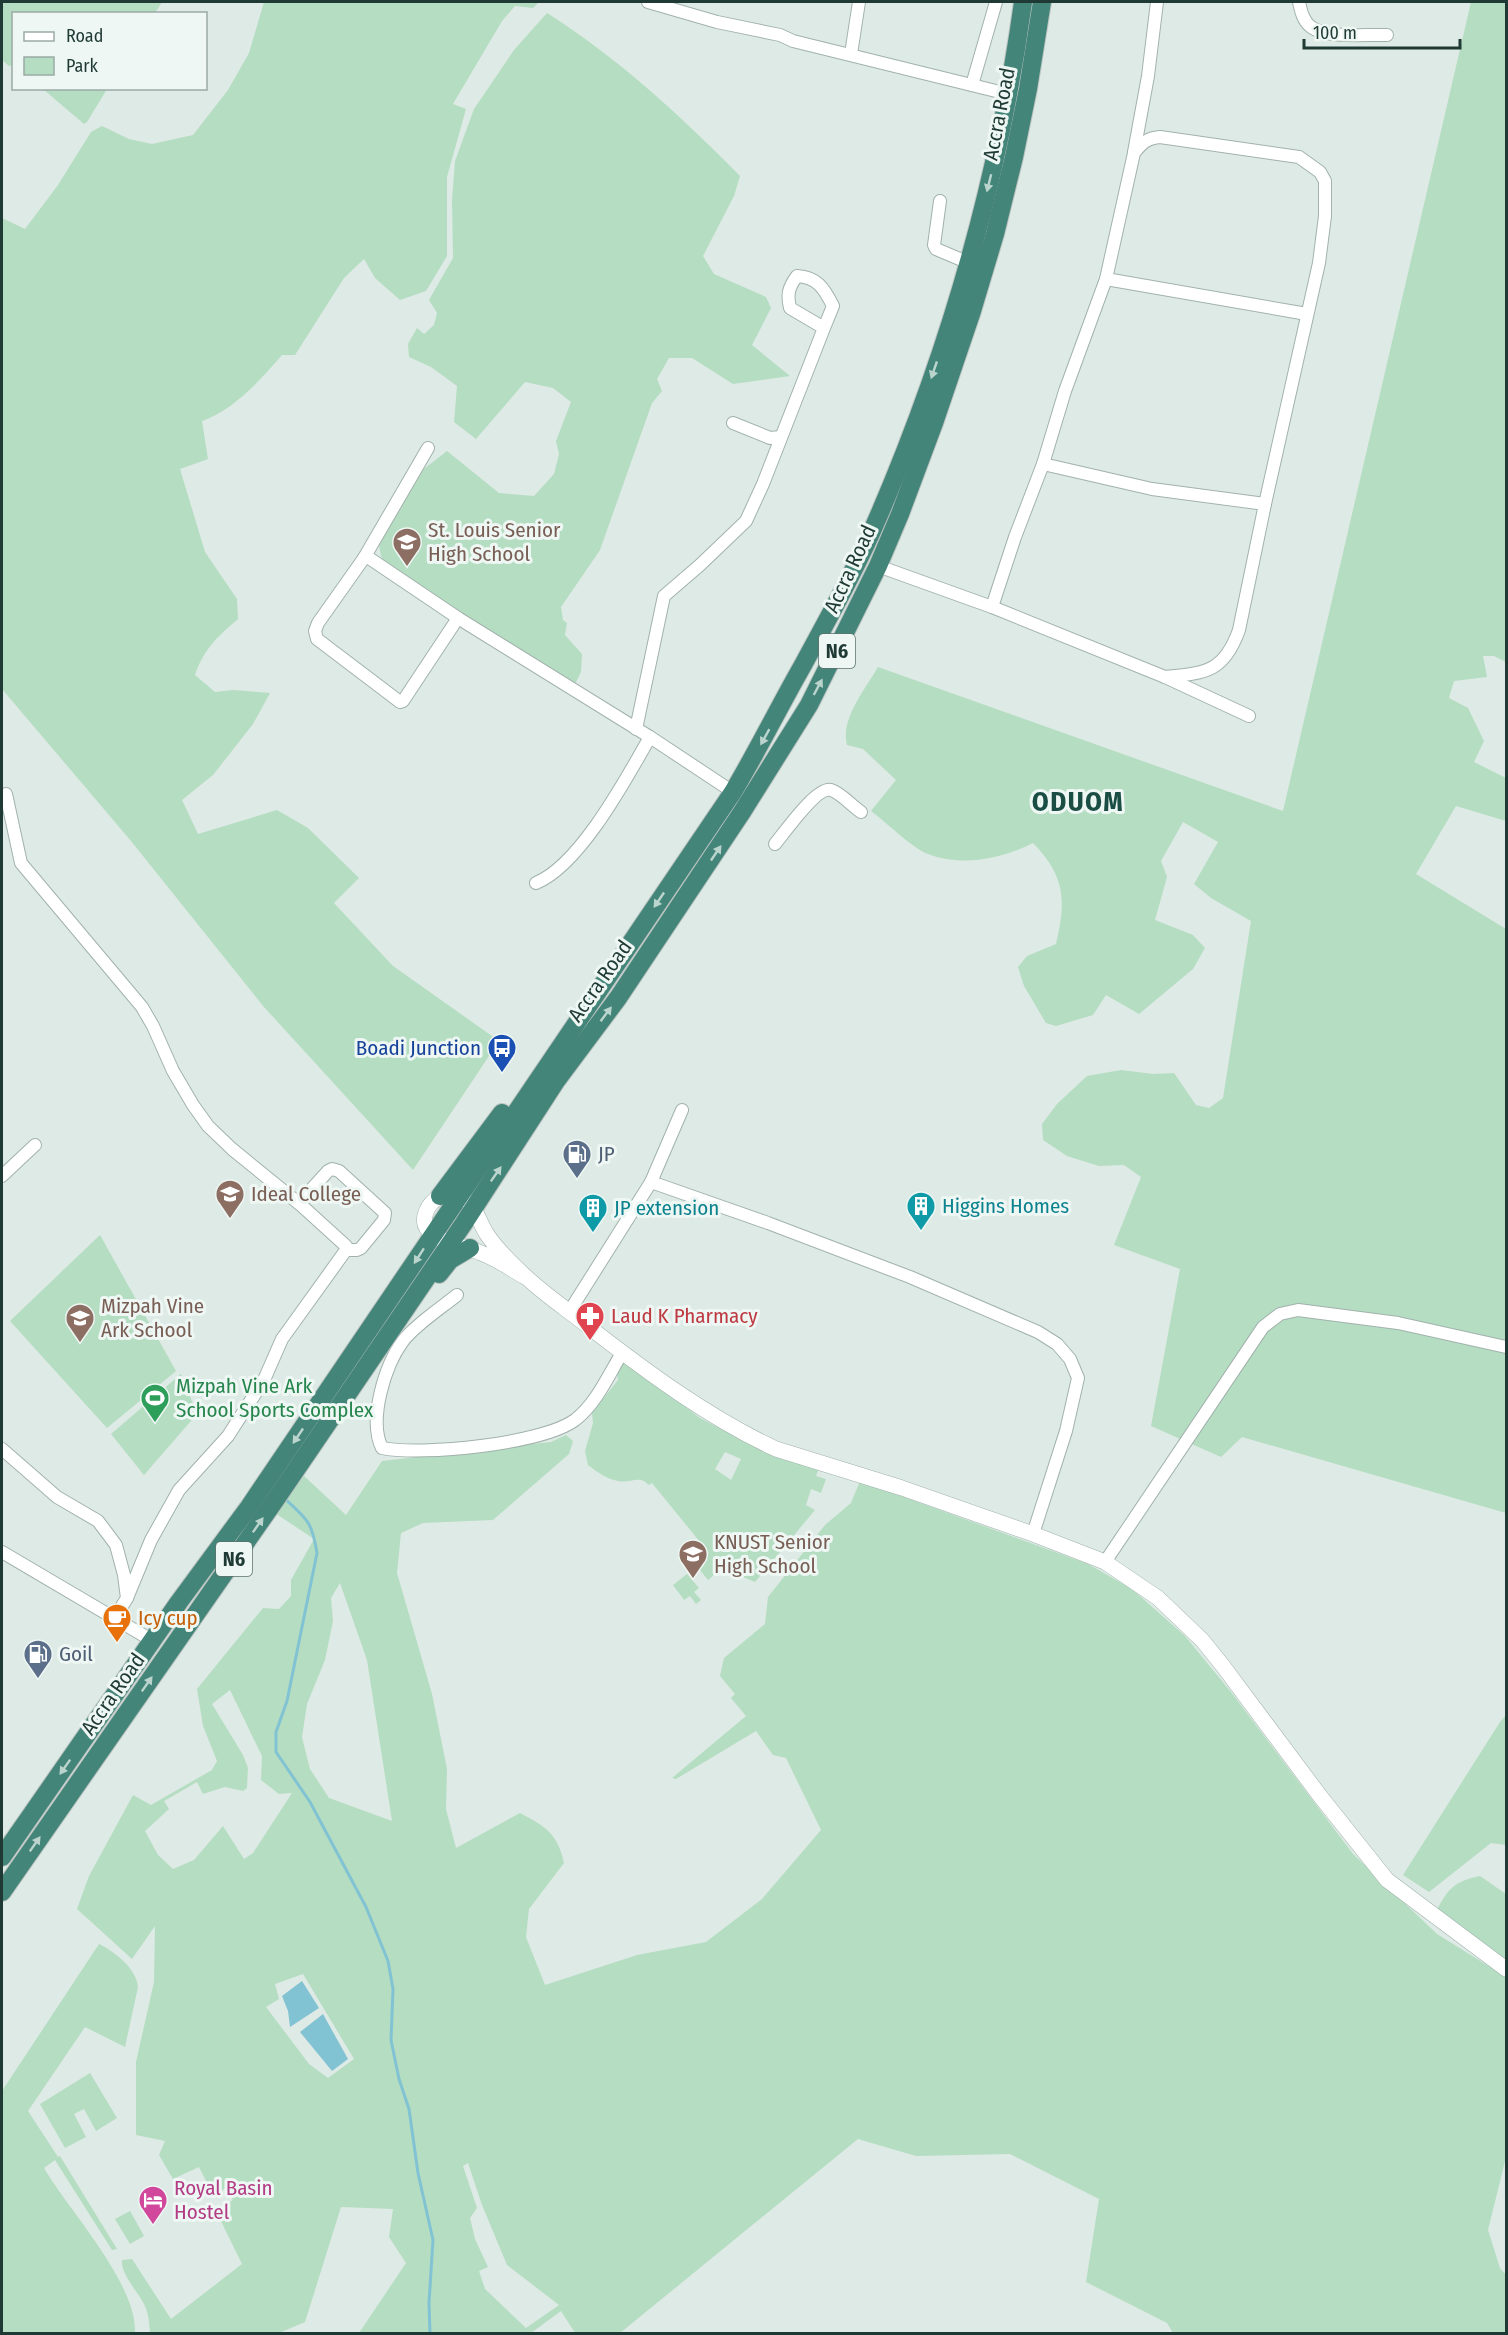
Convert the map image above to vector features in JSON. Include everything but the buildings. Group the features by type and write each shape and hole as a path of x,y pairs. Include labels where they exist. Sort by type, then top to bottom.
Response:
{"highway":[{"name":"Accra Road","path":"2,1857 249,1507 733,792 763,741 827,622 878,517 930,381 969,263 1008,94 1023,2"},
{"name":"Accra Road","path":"2,1892 276,1499 474,1208 556,1081 618,998 776,760 825,675 878,566 934,423 995,234 1028,89 1041,2"},
{"path":"440,1197 498,1118 546,1066"},
{"path":"382,1341 400,1329 450,1260 470,1248"}],"street":[{"path":"648,2 717,22 780,35 793,41 1008,94"},
{"path":"850,54 859,2"},
{"path":"972,85 996,2"},
{"path":"992,607 1015,537 1043,464 1065,391 1106,279 1134,153 1148,76 1157,2"},
{"path":"1299,2 1306,21 1312,27 1320,30 1333,34 1387,34"},
{"path":"1134,153 1141,143 1150,138 1169,138 1299,157 1320,172 1325,181 1325,216 1319,263 1264,504 1239,630 1233,647 1219,665 1200,674 1165,677"},
{"path":"940,201 934,244 936,249 969,263"},
{"path":"1106,279 1307,314"},
{"path":"636,729 664,596 746,521 824,328"},
{"path":"733,423 770,438 781,437"},
{"path":"429,448 364,558 324,614 315,631 317,639 400,702 403,701 458,618"},
{"path":"1043,464 1152,489 1264,504"},
{"path":"364,558 369,558 458,618 650,737 733,792"},
{"path":"878,566 992,607 1165,677 1249,716"},
{"path":"536,883 554,873 588,836 626,779 650,737"},
{"path":"775,844 823,790 831,790 861,812"},
{"path":"6,794 21,863 141,1007 193,1105 208,1126 346,1246 346,1250"},
{"path":"569,1311 651,1182 682,1110"},
{"path":"2,1176 35,1145"},
{"path":"298,1203 327,1171 332,1169 339,1172 385,1213 384,1220 361,1248 346,1250"},
{"path":"651,1182 910,1277 1038,1332 1058,1344 1070,1359 1078,1378 1066,1431 1033,1534"},
{"path":"525,1276 470,1248 440,1240 433,1235 425,1223 425,1214 431,1204 448,1194 459,1196 474,1208 487,1235 525,1276 622,1353 729,1425 776,1449 902,1488 1105,1562 1158,1598 1202,1640 1387,1880 1506,1969"},
{"path":"114,1619 127,1598 151,1540 178,1490 228,1436 264,1380 282,1339 346,1250"},
{"path":"457,1295 404,1340 392,1361 377,1412 377,1438 382,1448 414,1451 496,1444 563,1428 576,1419 593,1401 622,1353"},
{"path":"1105,1562 1263,1327 1280,1314 1298,1310 1398,1323 1506,1347"},
{"path":"2,1449 57,1497 98,1521 116,1545 127,1598"},
{"path":"2,1552 153,1641"}],"green space":[{"path":"2,2 162,2 156,12 12,12 12,65 9,66 2,60"},
{"path":"264,2 539,2 533,8 515,6 502,21 453,104 466,109 447,177 447,256 426,291 400,300 375,278 364,259 344,278 295,355 282,355 236,402 202,421 208,459 180,469 205,552 237,599 238,619 212,644 195,675 215,692 233,690 270,693 253,724 213,775 182,800 198,834 277,810 308,828 359,878 334,903 393,966 499,1041 413,1170 264,1007 131,841 2,689 2,218 25,229 58,185 91,132 102,126 129,139 152,144 193,135 228,90 249,53"},
{"path":"1471,2 1506,2 1506,662 1494,656 1483,656 1487,677 1454,681 1449,698 1468,708 1484,741 1474,762 1506,778 1506,821 1456,806 1416,874 1506,929 1506,1513 1242,1437 1221,1457 1151,1426 1180,1269 1114,1245 1141,1177 1124,1165 1099,1166 1067,1156 1043,1140 1042,1124 1057,1104 1087,1076 1121,1070 1153,1074 1174,1073 1196,1105 1209,1108 1223,1098 1251,921 1211,898 1194,884 1218,842 1183,822 1161,861 1167,877 1155,920 1193,935 1205,948 1193,969 1139,1014 1106,995 1093,1015 1056,1026 1046,1023 1024,986 1018,967 1027,956 1056,944 1061,915 1061,890 1052,867 1044,855 1033,843 995,857 968,860 941,858 922,851 871,811 896,780 863,749 847,745 846,735 847,725 855,704 878,667 1283,811"},
{"path":"547,13 599,49 648,88 740,176 734,196 703,256 714,274 766,297 771,308 752,345 790,376 733,384 692,358 669,358 657,379 662,391 652,403 600,550 561,607 563,620 567,623 565,635 582,654 581,672 575,684 565,680 386,566 379,546 416,475 447,451 499,493 534,496 554,474 559,454 556,441 571,402 553,388 525,382 476,439 454,422 457,386 431,367 409,357 408,344 417,328 424,334 434,325 437,313 429,300 453,258 452,200 455,161 474,109 514,50"},
{"path":"44,90 106,90 84,124"},
{"path":"100,1235 176,1371 107,1428 10,1321"},
{"path":"623,1360 700,1418 756,1447 819,1468 816,1476 826,1479 821,1493 811,1489 806,1505 815,1510 755,1582 738,1575 730,1562 708,1580 696,1565 709,1553 652,1483 649,1485 641,1480 623,1482 614,1480 588,1465 585,1451 593,1423 592,1413 618,1380 616,1368","holes":["725,1452 741,1459 731,1480 715,1469"]},
{"name":"Mizpah Vine Ark School Sports Complex","path":"181,1374 197,1414 144,1475 111,1434"},
{"path":"566,1435 573,1441 569,1454 493,1520 423,1523 401,1533 397,1573 432,1694 447,1769 446,1809 456,1848 520,1813 549,1832 561,1853 564,1863 529,1909 526,1937 545,1985 637,1955 706,1942 762,1899 821,1830 786,1758 773,1755 756,1731 676,1779 672,1778 746,1716 731,1698 735,1694 720,1676 724,1658 765,1624 768,1597 825,1525 851,1503 860,1481 1088,1564 1132,1589 1185,1636 1231,1692 1353,1854 1437,1934 1506,1977 1506,2157 1488,2230 1500,2268 1506,2275 1506,2333 1173,2333 1167,2323 1086,2282 1099,2199 1010,2154 916,2156 858,2139 620,2333 575,2333 561,2311 531,2333 359,2333 406,2263 389,2237 393,2209 341,2207 305,2322 279,2333 150,2333 146,2308 126,2276 122,2260 132,2259 171,2319 242,2264 216,2211 233,2200 226,2188 213,2195 199,2167 173,2179 159,2155 165,2141 136,2135 136,2062 154,1982 155,1926 132,1959 77,1909 89,1876 133,1795 151,1805 212,1770 217,1761 203,1726 197,1689 263,1608 279,1609 291,1596 291,1580 314,1539 275,1513 304,1476 346,1515 382,1461 551,1442","holes":["340,1583 367,1660 392,1821 329,1798 310,1769 302,1737 307,1704 325,1660 333,1621 331,1598","230,1690 262,1756 261,1780 279,1794 292,1793 253,1853 244,1859 223,1826 194,1860 173,1869 158,1855 145,1831 169,1809 164,1801 197,1782 203,1794 225,1787 243,1791 247,1788 248,1768 243,1755 212,1704","303,1974 354,2059 328,2078 309,2064 266,2007 279,1999 275,1984","468,2163 482,2205 507,2265 559,2305 526,2328 485,2289 479,2271 488,2267 475,2239 470,2218 477,2208 463,2166"]},
{"path":"687,1574 699,1588 694,1592 701,1600 696,1604 690,1596 684,1600 673,1585"},
{"path":"1506,1715 1506,1845 1491,1843 1429,1892 1403,1875"},
{"path":"1480,1876 1506,1894 1506,1961 1436,1912 1444,1897 1453,1887 1464,1880"},
{"path":"99,1944 124,1961 137,1980 138,1987 125,2047 85,2027 28,2111 58,2157 60,2156 117,2249 112,2250 55,2160 44,2168 114,2270 133,2313 135,2333 2,2333 2,2091"},
{"path":"90,2073 117,2118 96,2131 84,2109 74,2114 86,2137 65,2148 40,2104"},
{"path":"130,2211 144,2236 130,2244 115,2219"}],"water":[{"path":"302,1981 319,2008 290,2027 288,2011 282,1996"},
{"path":"323,2014 348,2059 332,2071 300,2032"}],"waterway":[{"path":"285,1499 308,1522 317,1553 287,1701 276,1732 276,1752 310,1802 366,1907 388,1961 393,1989 391,2040 399,2079 409,2109 418,2173 433,2240 429,2303 430,2334"}],"place":[{"name":"St. Louis Senior High School","path":"407,568"},
{"name":"Boadi Junction","path":"502,1074"},
{"name":"JP","path":"577,1180"},
{"name":"Ideal College","path":"230,1220"},
{"name":"Higgins Homes","path":"921,1232"},
{"name":"JP extension","path":"593,1234"},
{"name":"Laud K Pharmacy","path":"590,1342"},
{"name":"Mizpah Vine Ark School","path":"80,1344"},
{"name":"Mizpah Vine Ark School Sports Complex","path":"155,1424"},
{"name":"KNUST Senior High School","path":"693,1580"},
{"name":"Icy cup","path":"117,1644"},
{"name":"Goil","path":"38,1680"},
{"name":"Royal Basin Hostel","path":"153,2226"}],"district":[{"name":"ODUOM","path":"1078,802"}]}
